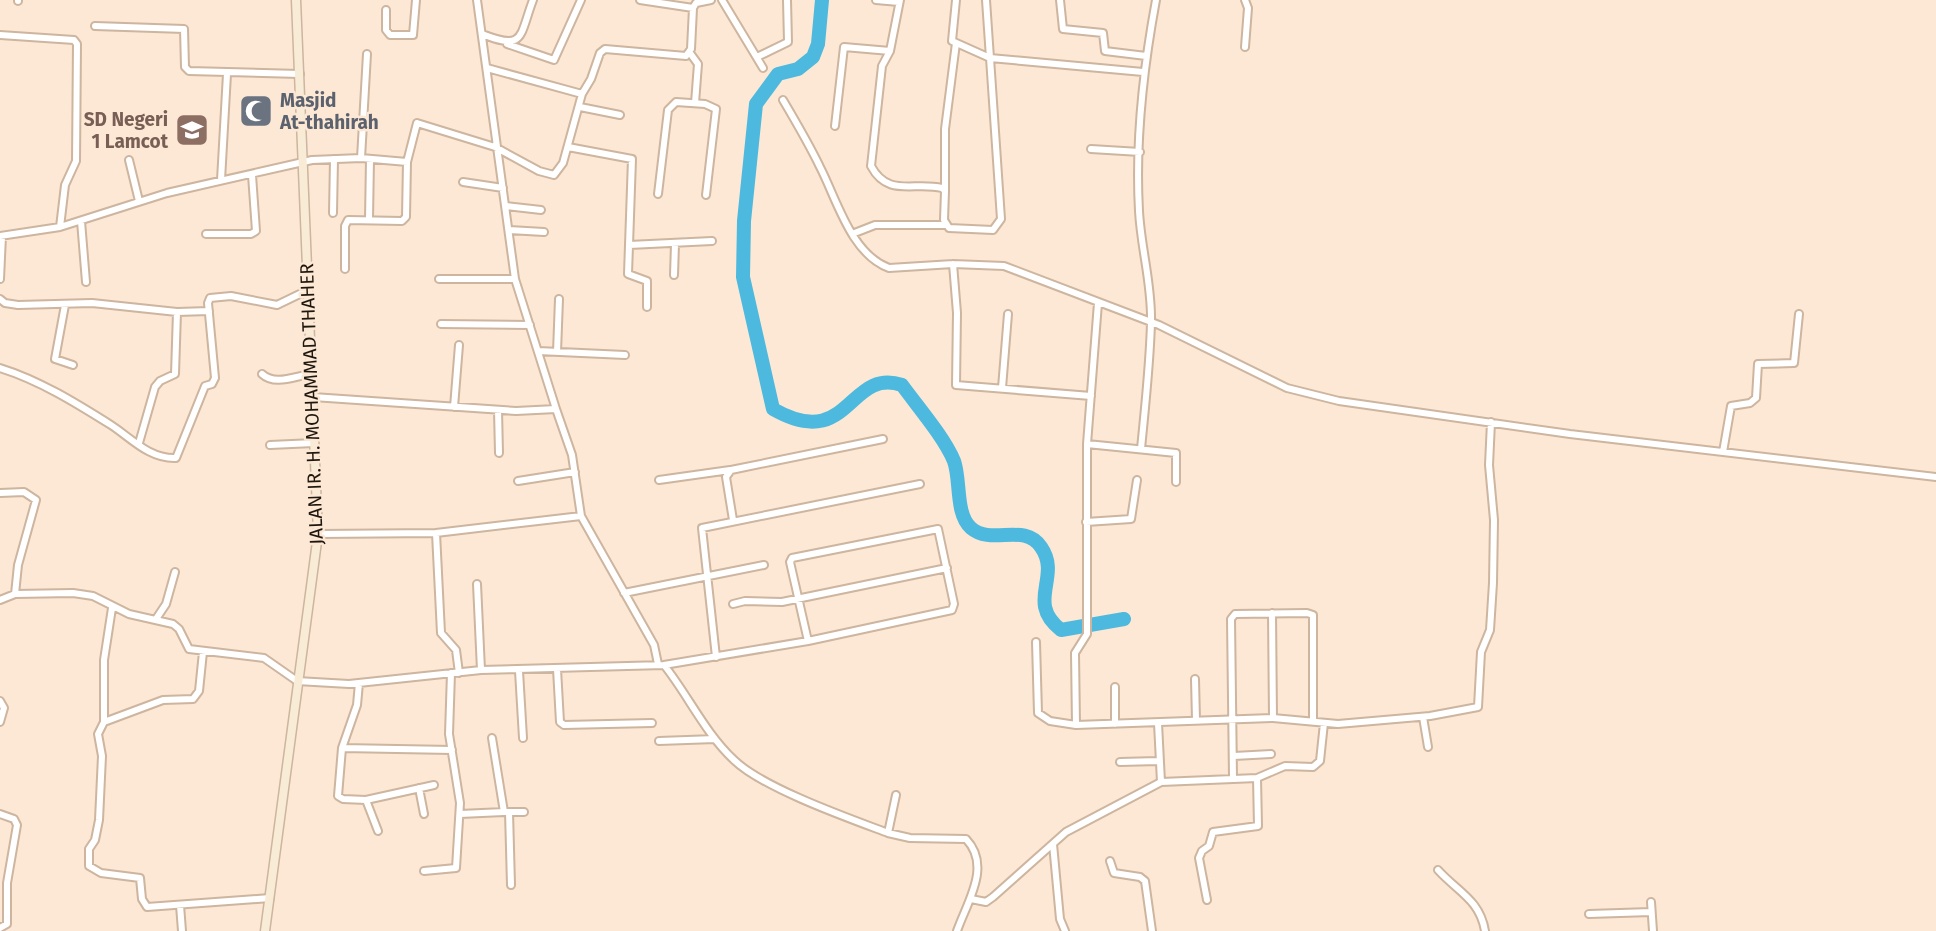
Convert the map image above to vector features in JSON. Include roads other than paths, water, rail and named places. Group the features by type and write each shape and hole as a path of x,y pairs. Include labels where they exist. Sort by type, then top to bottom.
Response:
{"main road":[{"name":"JALAN IR. H. MOHAMMAD THAHER","path":"265,931 318,534 296,0"}],"street":[{"path":"386,10 386,30 390,35 413,35 416,0"},
{"path":"477,0 515,279 575,472 581,516 654,645 661,664 734,761 759,778 888,833 909,838 966,839 978,859 978,874 957,931"},
{"path":"507,44 520,34 533,0"},
{"path":"482,34 555,60 581,0"},
{"path":"640,0 693,8"},
{"path":"695,103 698,64 690,53 693,8 696,3 712,0"},
{"path":"722,0 763,68"},
{"path":"757,57 788,42 787,0"},
{"path":"876,0 899,1 890,51 882,66 871,166 876,176 889,186 936,187 945,191"},
{"path":"956,0 952,38 956,43 990,58 1143,72"},
{"path":"852,233 875,225 945,225 952,229 993,230 1000,222 986,0"},
{"path":"1060,0 1063,29 1103,33 1105,51 1146,55"},
{"path":"1141,449 1152,322 1149,265 1139,210 1140,152 1143,72 1156,0"},
{"path":"1245,0 1248,8 1245,47"},
{"path":"95,26 184,29 186,70 227,74 300,74"},
{"path":"0,35 74,40 78,44 76,162 65,185 60,227"},
{"path":"945,225 945,129 956,43"},
{"path":"835,126 844,47 890,51"},
{"path":"345,269 346,222 405,219 407,162 417,123 495,147 539,171 554,175 563,163 582,94 603,50 682,56 690,53"},
{"path":"361,158 367,54"},
{"path":"487,68 582,94"},
{"path":"221,180 227,74"},
{"path":"783,100 852,233 881,265 889,268 953,264 1004,266 1152,322 1303,394 1405,412 1936,477"},
{"path":"658,194 670,106 677,102 713,106 716,114 706,195"},
{"path":"580,107 620,115"},
{"path":"568,147 632,159 628,274 647,281 647,307"},
{"path":"1091,149 1140,152"},
{"path":"0,279 1,236 60,227 139,201 221,180 303,164 361,158 407,162"},
{"path":"333,213 334,159"},
{"path":"369,219 370,159"},
{"path":"129,160 139,201"},
{"path":"206,234 251,234 256,231 252,175"},
{"path":"463,182 503,188"},
{"path":"506,206 541,210"},
{"path":"81,220 86,282"},
{"path":"509,230 544,232"},
{"path":"629,245 712,241"},
{"path":"674,275 675,244"},
{"path":"953,264 957,313 954,381 962,386 1091,396"},
{"path":"439,279 515,279"},
{"path":"0,368 25,376 139,443 148,453 172,459 178,456 205,386 212,384 215,378 208,303 214,296 231,296 277,305 308,289"},
{"path":"0,299 5,303 18,305 92,303 177,312 209,311"},
{"path":"557,352 559,299"},
{"path":"1076,725 1075,653 1087,634 1087,444 1098,303"},
{"path":"65,305 55,359 73,365"},
{"path":"139,443 155,387 160,381 175,374 177,312"},
{"path":"1002,388 1008,314"},
{"path":"1723,452 1731,406 1750,404 1756,398 1758,365 1794,363 1799,314"},
{"path":"440,324 530,325"},
{"path":"454,407 459,345"},
{"path":"538,351 625,355"},
{"path":"262,374 268,379 276,380 311,374"},
{"path":"313,397 498,410 556,409"},
{"path":"498,410 499,453"},
{"path":"1036,642 1038,713 1050,722 1076,725 1273,718 1324,723 1426,717 1472,710 1479,705 1481,652 1490,630 1494,520 1489,458 1491,422"},
{"path":"659,480 731,470 883,439"},
{"path":"270,445 314,443"},
{"path":"1087,444 1177,454 1176,482"},
{"path":"731,470 726,481 733,520"},
{"path":"518,481 575,472"},
{"path":"1086,522 1130,519 1137,480"},
{"path":"716,657 709,573 701,530 733,520 920,484"},
{"path":"0,493 24,492 36,500 18,565 15,594"},
{"path":"318,534 436,533 581,516"},
{"path":"0,600 15,594 73,593 93,597 112,608 156,619 178,629 188,649 264,657 297,681 359,683 481,670 519,671 661,664 808,641 953,610 940,533 936,528 821,551 790,560 808,641"},
{"path":"424,871 456,869 460,814 452,750 456,650 441,633 436,533"},
{"path":"624,593 709,573 764,565"},
{"path":"733,604 798,599 947,568"},
{"path":"156,619 166,604 175,572"},
{"path":"477,584 481,670"},
{"path":"112,608 104,660 104,722 98,734 102,756 99,820 95,840 89,849 89,866 101,873 140,878 142,899 147,907 270,898"},
{"path":"1272,613 1273,718"},
{"path":"1233,778 1232,616 1272,613 1313,615 1313,720"},
{"path":"104,722 163,700 192,699 199,691 203,652"},
{"path":"557,669 560,722 564,725 652,723"},
{"path":"519,671 523,738"},
{"path":"1195,678 1196,720"},
{"path":"359,683 357,705 342,748 338,796 343,799 366,800 435,785"},
{"path":"1115,687 1115,724"},
{"path":"0,701 4,709 0,722"},
{"path":"1426,717 1428,747"},
{"path":"1158,723 1161,782"},
{"path":"971,899 986,902 1066,832 1161,782 1257,778 1285,766 1307,769 1318,764 1324,723"},
{"path":"492,738 506,812 512,885"},
{"path":"659,741 715,739"},
{"path":"342,748 452,750"},
{"path":"1234,756 1271,754"},
{"path":"1120,762 1158,761"},
{"path":"1207,900 1199,858 1202,851 1209,846 1213,832 1258,826 1257,778"},
{"path":"419,788 424,814"},
{"path":"888,833 896,795"},
{"path":"366,800 378,831"},
{"path":"460,814 524,812"},
{"path":"0,814 14,819 17,825 7,883 7,925 0,928"},
{"path":"1053,844 1060,919 1065,931"},
{"path":"1110,861 1114,873 1140,877 1145,881 1152,931"},
{"path":"1438,870 1449,882 1471,897 1482,915 1485,931"},
{"path":"1651,902 1653,931"},
{"path":"180,905 182,931"},
{"path":"1589,914 1651,912"}],"waterway":[{"path":"822,0 818,44 813,57 798,69 778,74 756,104 744,221 743,277 773,409 798,420 818,421 833,416 870,387 884,383 902,385 950,452 956,469 960,506 971,528 988,535 1026,536 1041,547 1048,569 1044,599 1051,620 1061,630 1124,619"}],"place":[{"name":"Masjid At-thahirah","path":"256,111"},
{"name":"SD Negeri 1 Lamcot","path":"192,130"}]}
